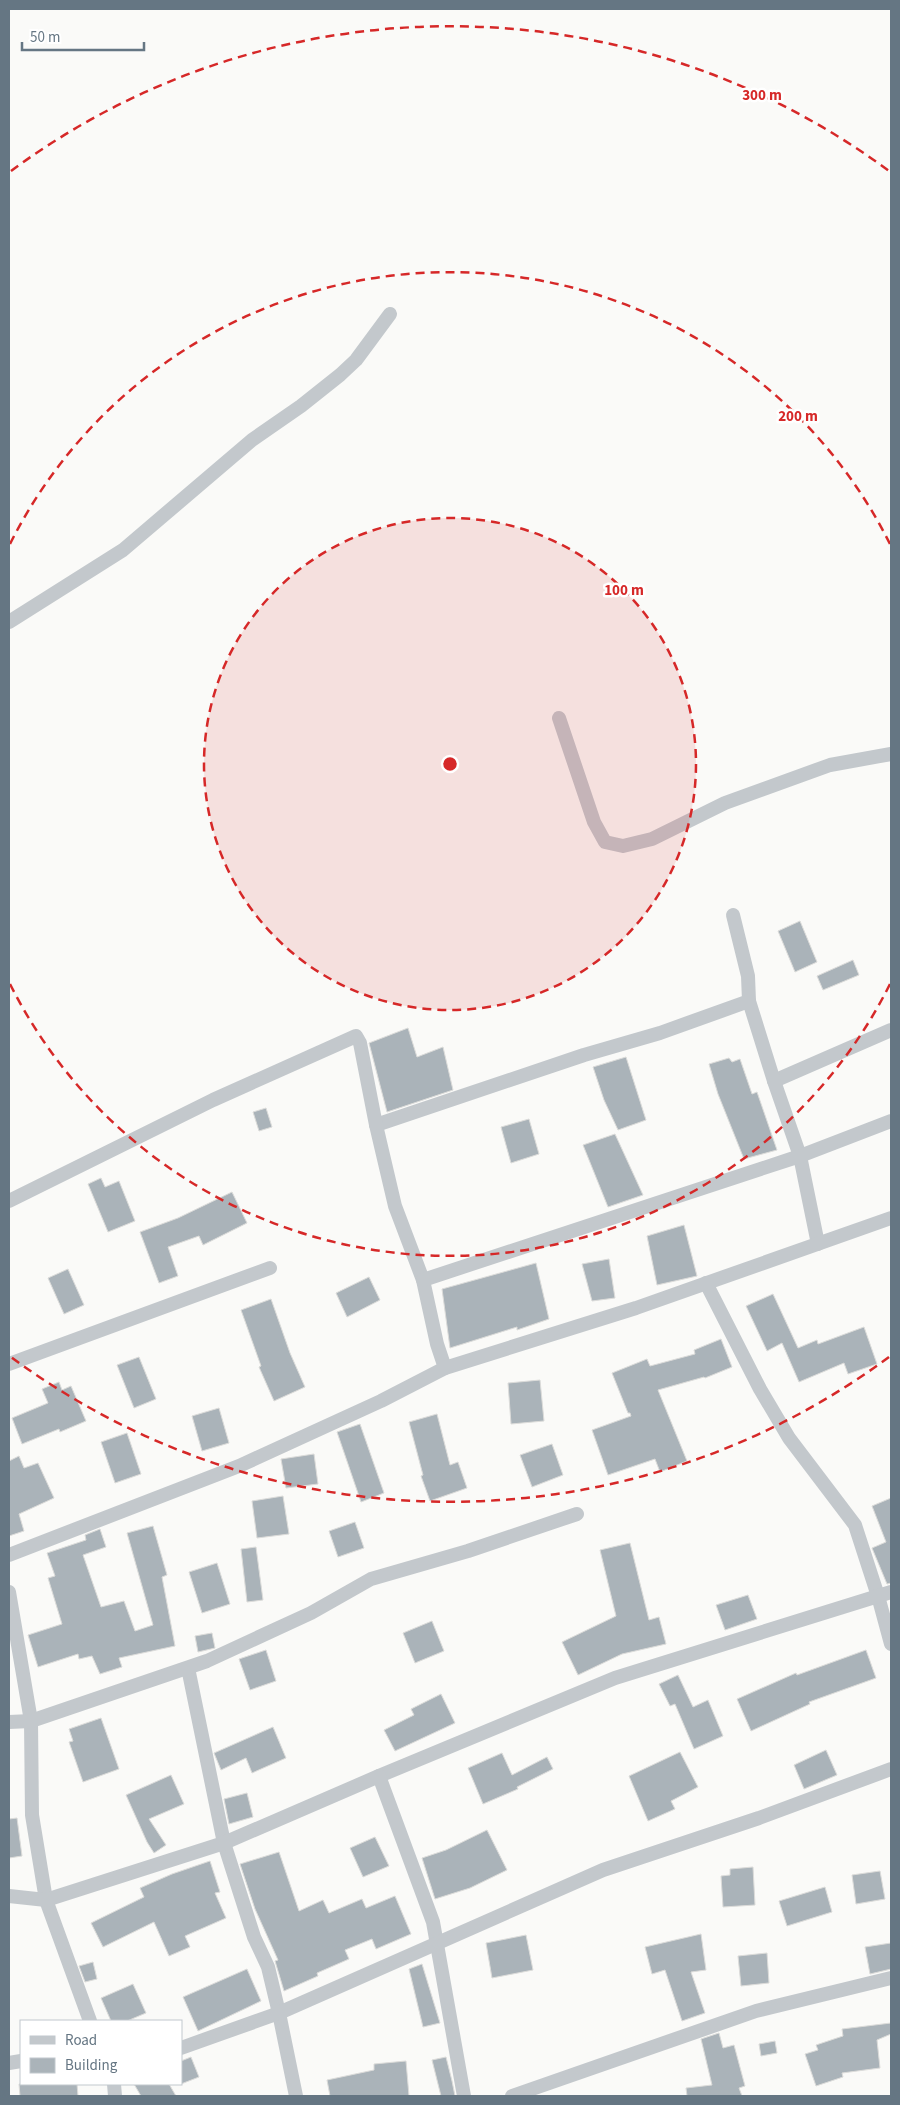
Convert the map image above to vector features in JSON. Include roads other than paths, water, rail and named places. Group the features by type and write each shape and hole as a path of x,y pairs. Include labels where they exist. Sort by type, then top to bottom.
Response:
{"street":[{"path":"9,622 123,550 252,440 301,406 356,360 390,314"},
{"path":"559,718 594,822 605,842 623,846 652,839 726,802 830,765 891,754"},
{"path":"733,916 748,976 749,1001 800,1156 818,1244"},
{"path":"376,1125 584,1055 660,1033 749,1001"},
{"path":"774,1081 891,1030"},
{"path":"9,1201 213,1100 356,1036 360,1043 376,1125 395,1206 423,1280 437,1344 445,1368"},
{"path":"423,1280 800,1156 891,1120"},
{"path":"9,1555 238,1466 381,1401 445,1368 636,1308 891,1218"},
{"path":"9,1364 270,1268"},
{"path":"706,1283 760,1390 789,1438 855,1525 885,1594 891,1644"},
{"path":"9,1722 31,1721 188,1668 312,1613 371,1579 468,1551 577,1514"},
{"path":"9,1592 31,1721 32,1815 46,1900 90,2020"},
{"path":"9,1896 46,1900 224,1843 615,1678 885,1594"},
{"path":"188,1668 224,1843 254,1937 268,1967 296,2096"},
{"path":"182,2048 279,2013 602,1870 759,1818 891,1769"},
{"path":"379,1776 433,1922 464,2096"},
{"path":"512,2096 756,2012 891,1978"}]}
